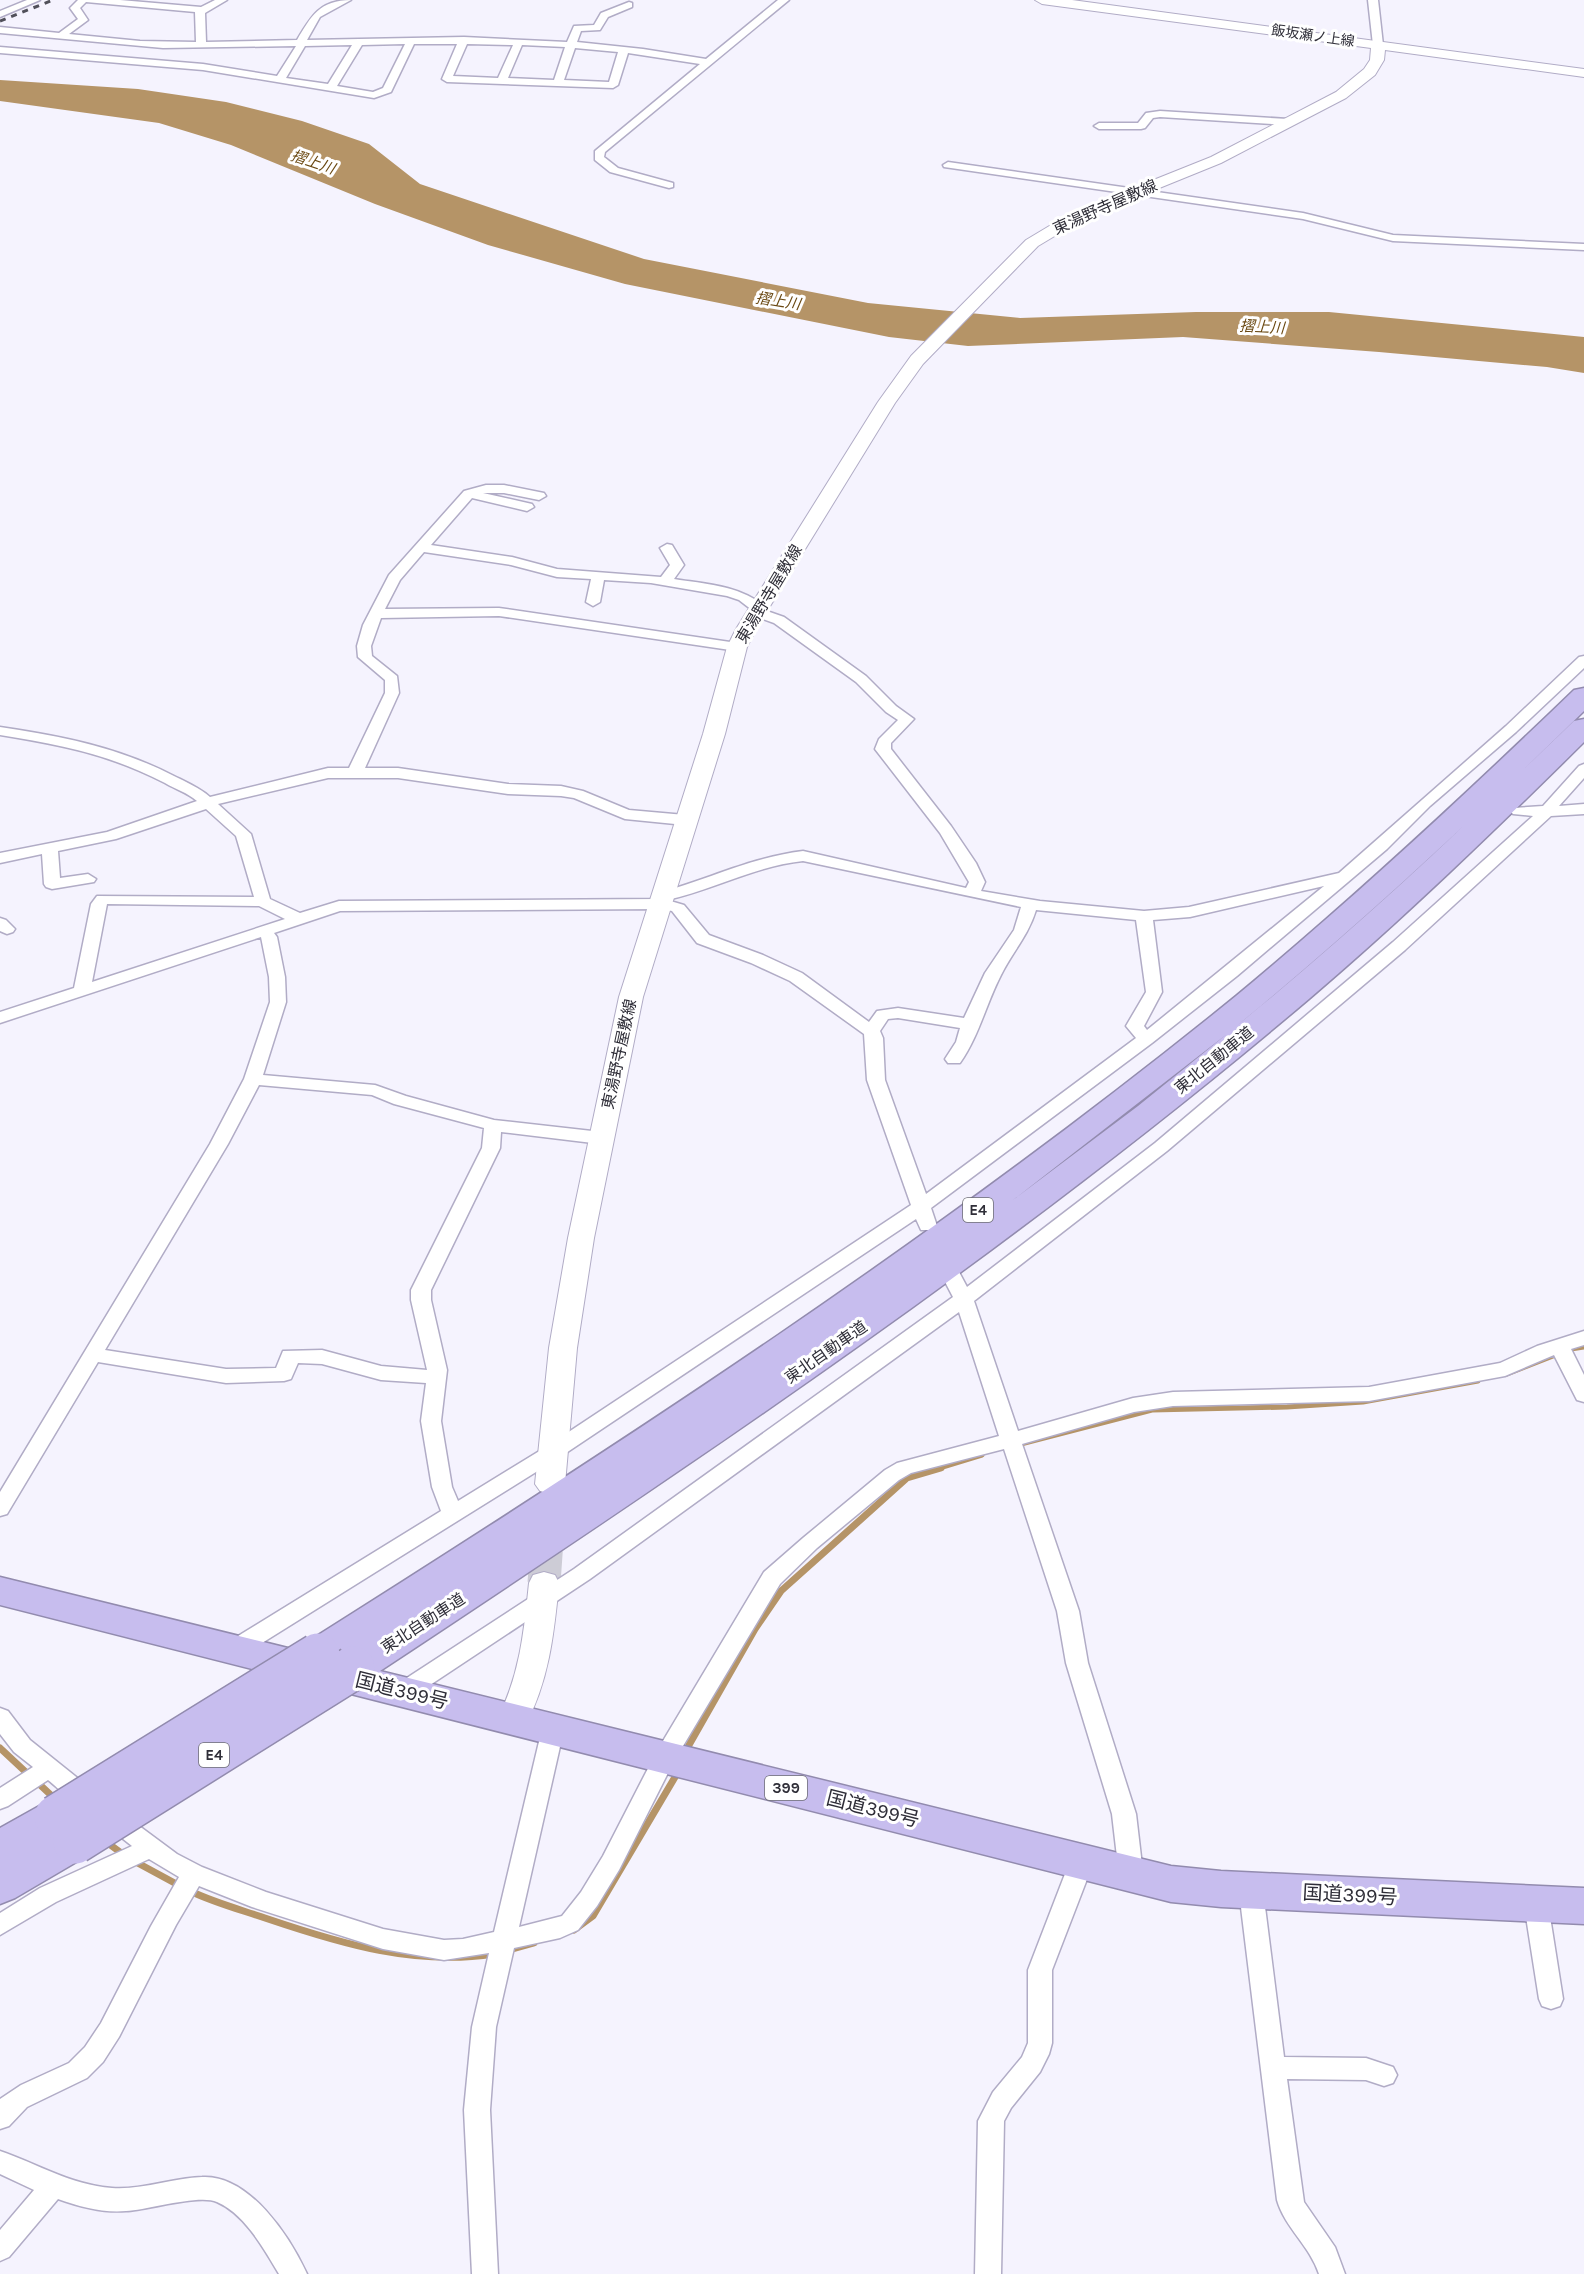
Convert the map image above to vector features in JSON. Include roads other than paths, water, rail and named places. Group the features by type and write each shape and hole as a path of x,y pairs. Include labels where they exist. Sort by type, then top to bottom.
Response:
{"highway":[{"name":"東北自動車道","path":"336,1661 512,1531 824,1321 939,1239 1121,1102 1270,983 1366,899 1584,696"},
{"name":"東北自動車道","path":"0,1886 65,1829 336,1661 663,1464 839,1343 975,1245 1154,1108 1296,993 1446,861 1584,727"},
{"name":"国道399号","path":"0,1591 1171,1884 1251,1891 1584,1906"},
{"name":"東北自動車道","path":"0,1849 65,1829"}],"main road":[{"name":"飯坂瀬ノ上線","path":"1042,0 1584,73"},
{"name":"東湯野寺屋敷線","path":"550,1484 563,1348 581,1238 631,997 714,734 737,647 758,610 887,402 917,360 1009,265 1044,235 1077,216 1216,160 1357,84 1373,68 1377,60 1378,45"},
{"path":"513,1719 529,1688 544,1590"}],"street":[{"path":"0,14 35,0"},
{"path":"61,36 83,20 84,18 75,8 83,0"},
{"path":"88,0 203,10"},
{"path":"179,64 197,45 200,12 222,0"},
{"path":"280,80 316,15 346,0"},
{"path":"669,185 614,170 598,155 784,0"},
{"path":"1373,0 1378,45"},
{"path":"558,82 577,28 597,28 604,15 629,5"},
{"path":"0,30 197,45 519,41 624,50 708,62"},
{"path":"57,55 77,37"},
{"path":"464,40 447,80 613,84 624,50"},
{"path":"0,50 179,64 237,62 280,80 374,95 387,90 411,41"},
{"path":"502,81 519,41"},
{"path":"237,62 248,43"},
{"path":"331,88 358,43"},
{"path":"1099,126 1141,126 1150,115 1160,114 1288,122"},
{"path":"948,165 1303,216 1393,238 1584,248"},
{"path":"355,772 393,693 394,684 389,676 365,657 364,646 375,614 394,578 469,494 484,489 500,488 539,496"},
{"path":"469,494 527,507"},
{"path":"423,548 512,561 557,573 664,582 737,594 758,610 779,620 861,679 891,709 907,719 884,742 883,749 937,817 967,861 977,882 972,894"},
{"path":"664,582 676,565 667,548"},
{"path":"593,602 598,577"},
{"path":"375,614 500,612 737,647"},
{"path":"233,1650 554,1452 922,1206 1146,1039 1231,972 1381,846 1425,803 1511,729 1584,660"},
{"path":"0,731 54,739 101,750 147,768 208,802 243,834 262,901"},
{"path":"404,1691 544,1590 582,1574 964,1299 1196,1118 1399,946 1546,812 1584,769"},
{"path":"0,858 111,836 208,802 328,773 398,773 508,789 561,791 578,794 625,814 685,820"},
{"path":"1425,803 1445,807"},
{"path":"1518,811 1546,812 1584,809"},
{"path":"50,849 52,884 88,879"},
{"path":"0,1017 339,906 663,900 783,857 803,856 972,894 1030,904 1144,916 1190,912 1230,901 1344,877"},
{"path":"82,991 99,904 103,899 248,903 262,901 299,919"},
{"path":"663,900 678,908 703,939 757,959 796,977 871,1031 874,1038 876,1080 928,1226"},
{"path":"954,1059 965,1042 970,1024 993,973 1022,930 1030,904"},
{"path":"1144,916 1154,992 1135,1026 1146,1039"},
{"path":"0,1509 219,1144 253,1079 278,1002 277,977 269,937 265,932"},
{"path":"871,1031 883,1015 898,1013 970,1024"},
{"path":"253,1079 375,1090 400,1100 493,1125 601,1138"},
{"path":"453,1514 442,1487 431,1421 436,1364 421,1300 421,1290 491,1148 493,1125"},
{"path":"952,1276 964,1299 1068,1611 1077,1663 1124,1814 1131,1874"},
{"path":"0,1718 22,1746 39,1775 146,1850 169,1861 188,1883 260,1900 382,1939 444,1950 501,1951 560,1928 570,1923 576,1916 611,1863 665,1757 772,1578 891,1475 904,1468 1012,1447 1043,1432 1133,1405 1173,1399 1369,1394 1505,1369 1562,1350 1584,1338"},
{"path":"1562,1350 1584,1395"},
{"path":"93,1355 226,1376 284,1374 290,1356 322,1357 381,1373 436,1377"},
{"path":"485,2274 477,2110 484,2027 553,1729"},
{"path":"0,1800 39,1775"},
{"path":"0,1925 48,1895 146,1850"},
{"path":"988,2274 991,2121 995,2107 1011,2086 1032,2065 1038,2054 1040,1970 1082,1861"},
{"path":"0,2118 7,2106 22,2096 70,2076 87,2063 107,2035 188,1883"},
{"path":"1251,1891 1290,2200 1292,2207 1326,2255 1332,2274"},
{"path":"1536,1904 1551,1999"},
{"path":"1274,2068 1366,2069 1384,2075"},
{"path":"0,2162 52,2186 103,2199 122,2200 208,2188 227,2193 243,2206 273,2240 294,2274"},
{"path":"0,2249 52,2186"}],"water":[{"name":"摺上川","path":"0,80 138,89 226,102 302,121 369,144 420,184 644,259 868,303 1020,318 1196,312 1329,312 1584,337 1584,373 1547,367 1183,337 968,346 889,337 625,284 488,245 375,204 231,145 159,123 0,101"}],"waterway":[{"path":"1507,1374 1571,1349 1584,1347"},
{"path":"1017,1445 1152,1410 1287,1407 1363,1402 1478,1381"},
{"path":"936,1469 982,1455"},
{"path":"689,1745 755,1629 781,1591 907,1478 941,1468"},
{"path":"0,1748 30,1776"},
{"path":"574,1930 593,1916 678,1772"},
{"path":"37,1782 54,1798"},
{"path":"105,1841 124,1855"},
{"path":"134,1861 182,1887"},
{"path":"190,1891 219,1903 323,1937 379,1950 436,1957 494,1954"},
{"path":"509,1950 534,1943"}],"tunnel":[{"path":"544,1583 548,1526"}],"railway":[{"path":"0,21 53,0"}]}
